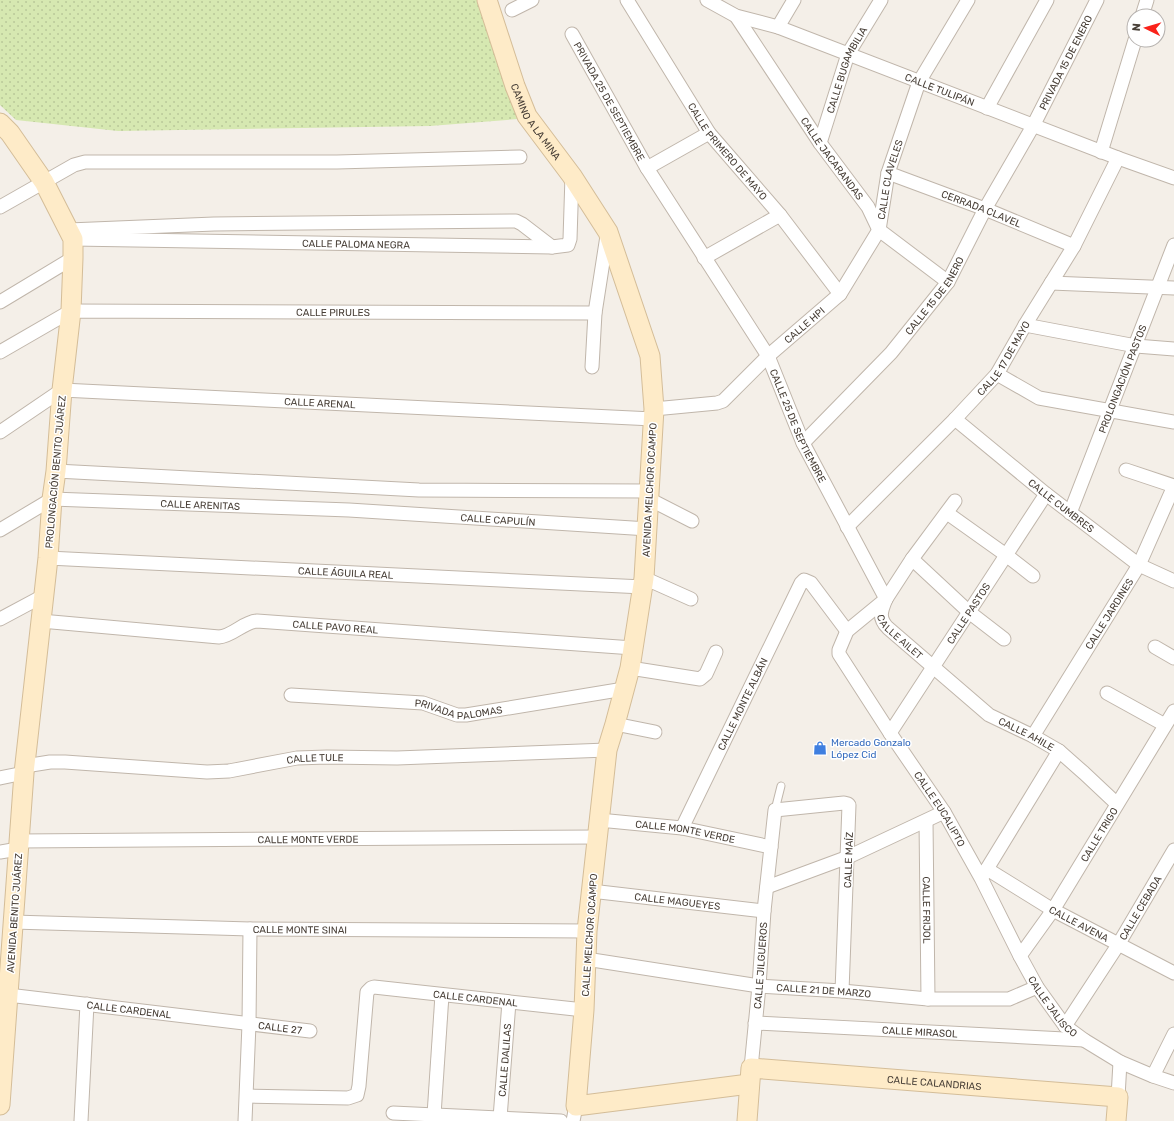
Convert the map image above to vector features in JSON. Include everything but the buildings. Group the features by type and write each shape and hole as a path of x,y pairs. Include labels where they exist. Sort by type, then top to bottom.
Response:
{"street":[{"name":"CAMINO A LA MINA","path":"487,0 515,86 527,116 572,176 608,232"},
{"path":"512,10 532,0"},
{"name":"CALLE PRIMERO DE MAYO","path":"627,0 709,133 780,214 840,294"},
{"name":"CALLE TULIPÁN","path":"709,0 736,16 778,27 1101,152 1174,178"},
{"path":"778,27 794,0"},
{"name":"CALLE BUGAMBILIA","path":"820,143 848,54 880,0"},
{"name":"CALLE CLAVELES","path":"840,294 879,230 888,173 919,82 968,0"},
{"path":"987,108 1047,0"},
{"name":"PRIVADA 15 DE ENERO","path":"1033,126 1097,0"},
{"name":"CALLE JACARANDAS","path":"736,16 820,143 868,207 879,230 948,282"},
{"name":"PRIVADA 25 DE SEPTIEMBRE","path":"572,34 647,168"},
{"path":"1101,152 1133,48"},
{"name":"CALLE 15 DE ENERO","path":"803,443 891,353 948,282 985,209 1033,126"},
{"name":"PROLONGACIÓN BENITO JUÁREZ","path":"3,132 44,182 71,234 74,258 71,311 62,390 48,558 24,769 12,848"},
{"path":"647,168 709,133"},
{"path":"0,207 74,165 84,162 337,162 520,157"},
{"name":"CALLE 17 DE MAYO","path":"847,528 955,419 996,374 1074,246 1118,158"},
{"name":"CALLE 25 DE SEPTIEMBRE","path":"647,168 768,356 803,443 886,599"},
{"name":"CERRADA CLAVEL","path":"888,173 985,209 1074,246"},
{"name":"CALLE PALOMA NEGRA","path":"71,234 552,247 566,246 569,242 572,176"},
{"path":"704,258 780,214"},
{"path":"71,234 214,224 516,221 552,247"},
{"path":"592,367 595,313 608,232"},
{"name":"AVENIDA MELCHOR OCAMPO","path":"607,750 630,668 644,582 650,495 653,414 650,356 608,232"},
{"name":"PROLONGACIÓN PASTOS","path":"1070,513 1174,245"},
{"path":"0,302 74,258"},
{"path":"1051,283 1174,288"},
{"name":"CALLE HPI","path":"653,414 723,401 768,356 840,294"},
{"path":"0,352 71,311"},
{"name":"CALLE PIRULES","path":"71,311 595,313"},
{"path":"1025,325 1136,346 1174,349"},
{"path":"996,374 1039,398 1174,422"},
{"path":"0,432 62,390"},
{"name":"CALLE ARENAL","path":"62,390 653,414"},
{"name":"CALLE CUMBRES","path":"955,419 1046,494 1139,565 1174,581"},
{"path":"1126,470 1174,486"},
{"path":"56,471 419,490 650,495 692,521"},
{"name":"CALLE JARDINES","path":"1033,736 1139,565 1174,486"},
{"name":"CALLE PASTOS","path":"890,733 1046,494"},
{"path":"0,530 52,500"},
{"name":"CALLE ARENITAS","path":"52,500 349,510"},
{"path":"847,631 886,599 912,559 955,500"},
{"name":"CALLE CAPULÍN","path":"349,510 648,529"},
{"path":"947,513 1033,576"},
{"name":"CALLE ÁGUILA REAL","path":"48,558 644,582"},
{"path":"912,559 969,612 1004,639"},
{"name":"CALLE MONTE ALBÁN","path":"682,828 798,586 804,580 811,583 847,631"},
{"path":"644,582 692,599"},
{"path":"0,619 43,596"},
{"name":"CALLE AILET","path":"886,599 882,607 881,616 883,623 933,668"},
{"name":"CALLE PAVO REAL","path":"41,621 219,637 227,635 247,623 257,621 633,648"},
{"name":"CALLE EUCALIPTO","path":"847,631 839,654 984,874"},
{"path":"1155,647 1174,658"},
{"path":"630,668 700,679 706,674 716,652"},
{"name":"CALLE AHILE","path":"933,668 989,715 1033,736 1059,751 1117,804"},
{"name":"PRIVADA PALOMAS","path":"291,696 423,703 457,715 466,715 624,689"},
{"path":"1107,693 1165,725"},
{"name":"CALLE TRIGO","path":"1020,956 1052,910 1174,710"},
{"path":"615,724 655,732"},
{"name":"CALLE TULE","path":"0,778 24,769 50,762 207,772 229,771 297,758 396,758 607,750"},
{"name":"CALLE MELCHOR OCAMPO","path":"574,1113 584,1010 587,931 607,750"},
{"path":"984,874 1059,751"},
{"name":"CALLE MAÍZ","path":"775,810 848,804 850,807 842,991"},
{"name":"CALLE JILGUEROS","path":"750,1121 750,1076 759,986 766,887 775,810"},
{"path":"766,887 848,856 944,812"},
{"name":"CALLE FRIJOL","path":"926,821 928,999"},
{"name":"CALLE MONTE VERDE","path":"12,848 598,828 682,828 771,847"},
{"name":"AVENIDA BENITO JUÁREZ","path":"0,1105 2,1051 8,995 5,965 13,922 12,848"},
{"name":"CALLE CEBADA","path":"1065,1026 1118,945 1174,850"},
{"name":"CALLE AVENA","path":"984,874 1174,973"},
{"name":"CALLE JALISCO","path":"984,874 1020,956 1037,987 1065,1026 1084,1040 1120,1062 1174,1083"},
{"name":"CALLE MAGUEYES","path":"591,890 764,911"},
{"name":"CALLE MONTE SINAI","path":"13,922 250,929 587,931"},
{"path":"245,1121 249,1024 250,929"},
{"name":"CALLE 21 DE MARZO","path":"586,959 759,986 842,991 928,999 1009,999 1037,987"},
{"name":"CALLE CARDENAL","path":"247,1096 348,1098 357,1095 366,995 368,990 374,987 584,1010"},
{"name":"CALLE CARDENAL","path":"8,995 249,1024"},
{"path":"434,1115 442,995"},
{"name":"CALLE DALILAS","path":"500,1118 509,1002"},
{"path":"81,1121 87,1004"},
{"name":"CALLE MIRASOL","path":"755,1023 1084,1040"},
{"name":"CALLE 27","path":"249,1024 310,1031"},
{"path":"1153,1076 1174,1034"},
{"path":"1116,1121 1120,1062"},
{"name":"CALLE CALANDRIAS","path":"574,1113 750,1076 1118,1097"},
{"path":"393,1113 561,1121"}],"lane":[{"path":"775,810 781,786"}],"green space":[{"path":"0,0 482,0 518,119 430,126 118,131 16,120 0,105"}],"place":[{"name":"Mercado Gonzalo López Cid","path":"820,748"}]}
